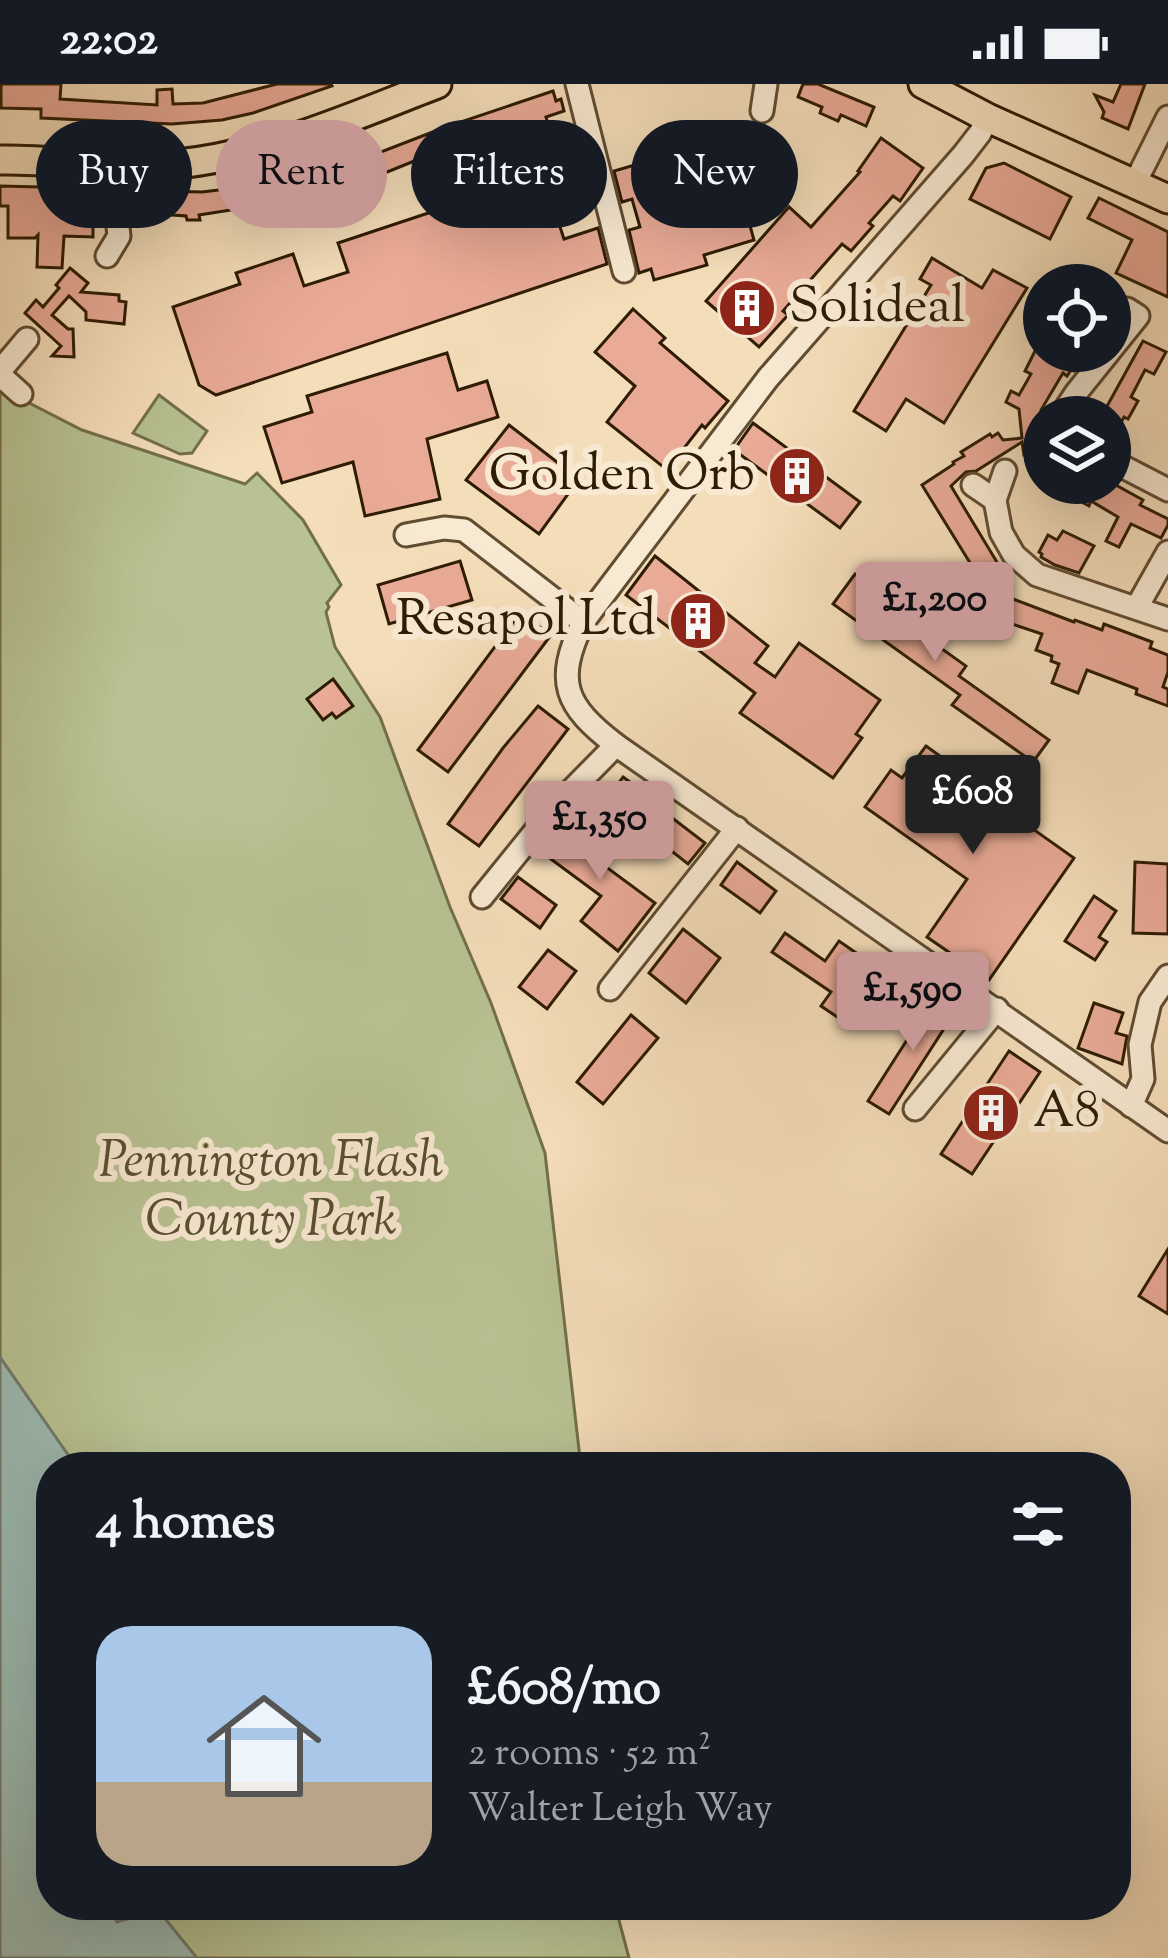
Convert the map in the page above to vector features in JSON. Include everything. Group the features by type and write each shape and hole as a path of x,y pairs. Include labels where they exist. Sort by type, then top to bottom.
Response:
{"main road":[{"path":"192,162 280,145 436,84"},
{"path":"923,84 1168,199"},
{"path":"0,160 36,161"}],"street":[{"path":"578,84 624,271"},
{"path":"762,111 766,84"},
{"path":"1135,183 1168,117"},
{"path":"988,118 963,155 768,378 583,622 565,668 568,687 589,724 616,745 1168,1131"},
{"path":"107,256 119,236 118,228"},
{"path":"1074,396 1138,315"},
{"path":"21,394 0,373 27,339"},
{"path":"1005,471 995,500 1001,532 1014,555 1037,575 1168,619"},
{"path":"1131,471 1168,490"},
{"path":"974,485 995,500"},
{"path":"406,536 444,527 464,530 583,622"},
{"path":"1137,608 1168,552"},
{"path":"482,896 554,808 616,745"},
{"path":"610,989 737,828"},
{"path":"1131,1106 1143,1078 1140,1045 1150,1002 1168,976"},
{"path":"915,1109 997,1010"}],"green space":[{"name":"Pennington Flash County Park","path":"0,388 82,430 245,484 257,473 303,520 341,585 326,612 335,647 380,717 545,1153 579,1452 36,1452 36,1920 619,1920 629,1958 0,1958"},
{"path":"159,395 207,431 192,453 180,454 133,433"}],"water":[{"path":"0,1357 66,1452 36,1452 36,1920 166,1920 197,1958 0,1958"}],"building":[{"path":"1,84 61,84 60,99 157,105 157,90 172,89 173,104 203,103 277,84 332,86 253,113 192,122 41,118 41,109 1,108"},
{"path":"803,84 818,84 874,107 866,126 841,115 838,121 820,113 822,107 798,97"},
{"path":"1121,84 1145,84 1128,129 1102,118 1104,112 1095,95 1113,102"},
{"path":"553,91 564,111 547,120 467,120"},
{"path":"881,138 923,168 900,201 893,196 869,223 873,226 851,251 842,244 783,311 788,315 759,347 706,301 770,228 798,228 798,215 811,227"},
{"path":"411,140 411,162 387,172 387,150"},
{"path":"1004,163 1071,197 1050,239 970,199 986,168"},
{"path":"631,166 631,199 622,202 614,171"},
{"path":"0,186 36,187 36,228 93,228 93,237 64,236 62,268 37,267 38,235 8,238 8,206 0,206"},
{"path":"216,190 216,212 192,220 192,192"},
{"path":"1099,198 1168,232 1168,297 1131,280 1131,264 1120,264 1132,240 1088,218"},
{"path":"411,219 411,228 560,228 564,239 598,228 607,264 216,395 199,385 173,307 240,284 236,273 293,254 304,286 348,272 338,243"},
{"path":"751,228 754,240 704,255 707,265 654,280 651,269 639,273 629,230"},
{"path":"932,258 982,288 993,270 1023,286 1023,295 944,423 906,399 886,431 854,411 931,285 920,279"},
{"path":"70,268 88,283 81,292 119,295 119,301 126,302 124,324 86,320 86,312 69,296 52,315 73,329 74,357 52,356 61,346 25,313 36,300 43,307"},
{"path":"633,309 665,338 660,343 728,401 667,470 607,422 635,386 595,352"},
{"path":"1143,341 1166,352 1154,374 1145,370 1131,397 1113,396 1126,372 1131,372"},
{"path":"447,353 458,390 487,381 498,417 427,439 440,499 365,516 353,462 282,483 264,427 312,412 307,396"},
{"path":"1027,372 1070,372 1063,373 1049,396 1023,396 1023,448 1022,442 976,471 966,472 951,486 1012,587 967,619 956,604 981,587 980,579 922,485 990,434 998,433 1003,440 1022,438 1019,409 1006,402 1011,391 1019,395 1031,374"},
{"name":"Golden Orb","path":"753,423 860,502 840,528 734,450"},
{"path":"509,425 579,479 539,534 466,480"},
{"path":"1131,493 1143,500 1140,505 1168,519 1168,525 1161,538 1131,524 1119,547 1106,541 1118,517 1096,504 1131,504"},
{"path":"1063,531 1094,546 1079,573 1055,565 1039,552 1048,535 1057,540"},
{"path":"655,556 768,646 755,663 775,677 799,643 880,700 856,734 862,738 833,778 740,713 755,693 626,595"},
{"path":"460,561 472,600 389,624 378,585"},
{"path":"855,574 923,623 917,631 966,666 959,676 1049,740 1033,762 952,705 960,695 833,604"},
{"path":"1005,596 1074,622 1102,630 1104,624 1152,642 1150,648 1168,655 1163,687 1168,689 1168,706 1087,670 1078,693 1052,683 1059,664 1036,650 1042,634 997,619"},
{"path":"520,613 551,635 448,772 418,750"},
{"path":"333,679 353,706 336,718 332,713 323,720 307,699"},
{"path":"538,706 568,729 479,846 448,824"},
{"path":"926,746 1074,858 989,980 927,937 967,879 865,807 891,770 902,778"},
{"path":"623,777 705,843 688,864 608,798"},
{"path":"573,814 612,842 598,861 655,903 618,951 581,921 601,896 544,854"},
{"path":"737,862 776,891 760,913 721,885"},
{"path":"1135,862 1168,864 1168,934 1133,933"},
{"path":"518,877 556,905 540,928 501,899"},
{"path":"1094,896 1116,911 1099,937 1107,942 1095,960 1065,941"},
{"path":"683,929 720,958 686,1003 649,973"},
{"path":"785,933 825,961 839,941 888,975 852,1027 821,1006 831,992 772,952"},
{"path":"548,950 576,971 547,1009 519,987"},
{"name":"A8","path":"937,993 958,1007 889,1114 868,1101"},
{"path":"1094,1003 1123,1013 1116,1033 1127,1036 1122,1064 1078,1048"},
{"path":"631,1015 658,1038 603,1104 577,1082"},
{"name":"A8","path":"1009,1051 1040,1072 972,1174 941,1154"},
{"path":"1168,1249 1168,1314 1139,1296"}],"place":[{"name":"Solideal","path":"747,308"},
{"name":"Golden Orb","path":"797,476"},
{"name":"Resapol Ltd","path":"698,621"},
{"name":"A8","path":"991,1113"}]}
